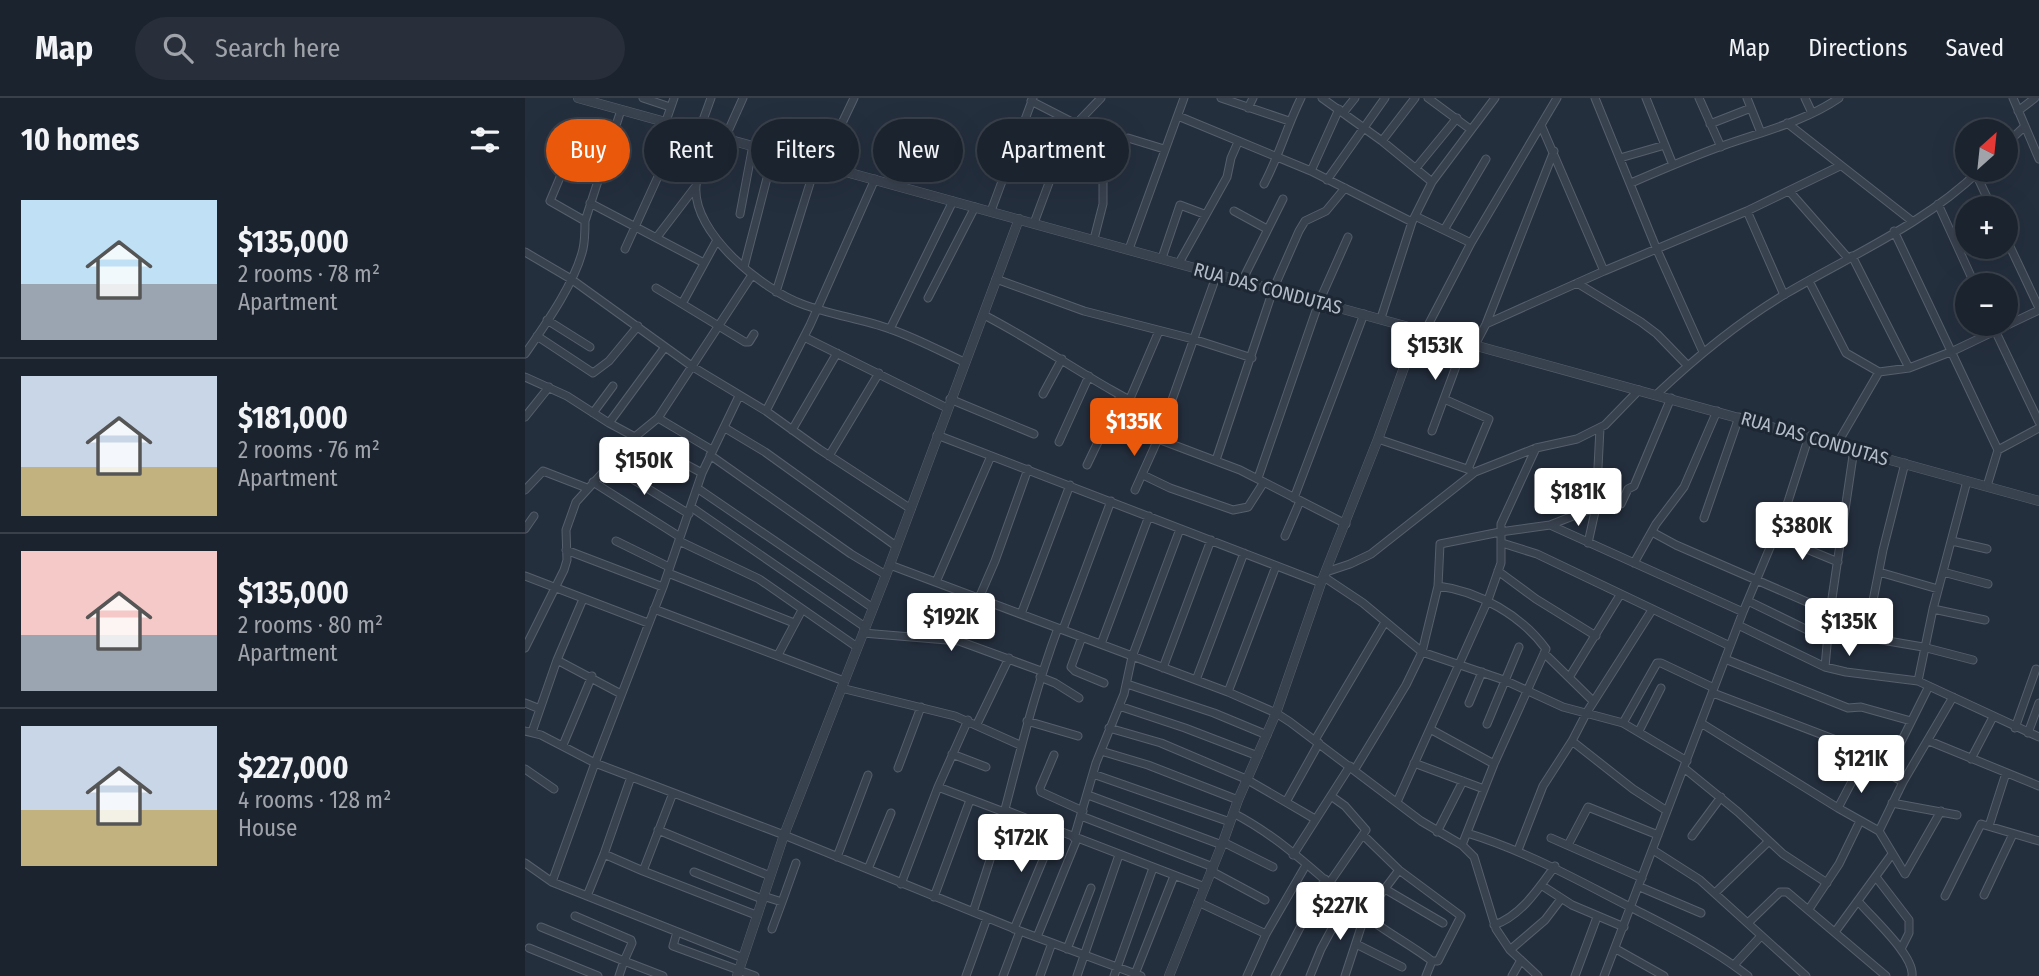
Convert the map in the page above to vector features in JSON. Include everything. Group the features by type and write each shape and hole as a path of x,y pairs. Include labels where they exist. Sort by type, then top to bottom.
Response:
{"street":[{"name":"RUA DAS CONDUTAS","path":"578,98 658,119"},
{"path":"643,98 670,107"},
{"path":"667,119 674,98"},
{"path":"703,119 711,98"},
{"path":"734,119 743,98"},
{"path":"843,119 854,98"},
{"path":"1081,119 1101,98"},
{"path":"1129,249 1184,98"},
{"path":"1221,98 1289,121"},
{"path":"1248,108 1253,98"},
{"path":"1264,184 1301,98"},
{"path":"1322,98 1382,141 1431,182"},
{"path":"1311,171 1341,111 1355,98"},
{"path":"1327,180 1385,98"},
{"path":"1382,141 1415,98"},
{"path":"1381,318 1414,219 1431,182 1495,98"},
{"path":"1597,98 1657,250 1703,352"},
{"path":"1646,98 1673,165"},
{"path":"1699,98 1721,147"},
{"path":"1747,98 1761,132"},
{"path":"1805,98 1812,113"},
{"path":"1631,183 1812,113 1839,98"},
{"path":"2013,98 2039,159"},
{"path":"2018,111 2035,98"},
{"path":"1025,119 1032,99 1067,119"},
{"path":"1169,976 1223,844 1246,779 1276,713 1324,577 1421,330 1555,99"},
{"path":"1434,100 1470,129"},
{"path":"1710,124 1751,108"},
{"path":"525,354 528,343 537,336 571,279 583,248 585,221 590,204 621,110"},
{"path":"1178,116 1276,159 1311,171 1471,243"},
{"path":"1416,169 1457,118"},
{"path":"1787,123 1912,221"},
{"path":"1541,125 1604,271"},
{"path":"2018,133 2025,126"},
{"path":"1129,138 1164,149"},
{"path":"1179,263 1227,177 1238,142"},
{"path":"1621,158 1665,145"},
{"path":"1432,431 1470,343 1486,324 1553,151"},
{"path":"740,214 751,156"},
{"path":"1444,230 1486,159"},
{"path":"1486,324 1604,271 1747,212 1840,166"},
{"path":"558,182 551,201 585,221"},
{"path":"625,249 655,182"},
{"path":"657,237 697,182"},
{"path":"744,267 766,182"},
{"path":"776,292 813,182"},
{"path":"766,411 804,337 874,182"},
{"name":"RUA DAS CONDUTAS","path":"886,182 2039,501"},
{"path":"991,211 1002,182"},
{"path":"1034,223 1049,182"},
{"path":"1094,239 1103,204 1103,182"},
{"path":"1657,394 1703,352 1784,295 1912,221 1966,182"},
{"path":"696,186 704,218 717,240 752,275 776,292 817,309 890,329 964,362"},
{"path":"1216,460 1273,290 1305,221 1326,211 1345,188"},
{"path":"1790,192 1850,257 1909,368"},
{"path":"1242,281 1283,199"},
{"path":"890,329 953,201"},
{"path":"590,204 704,263"},
{"path":"1938,204 1970,273"},
{"path":"1162,258 1180,205 1204,214"},
{"path":"928,298 975,207"},
{"path":"1234,211 1267,229"},
{"path":"1747,212 1784,295"},
{"path":"738,973 783,835 890,565 948,403 1019,219"},
{"path":"1893,232 1999,450"},
{"path":"1143,475 1170,488 1233,510 1248,507 1261,480 1319,302 1348,237"},
{"path":"683,302 717,240"},
{"path":"525,252 571,279 693,367 766,411 911,509"},
{"path":"2016,259 2039,309 2018,317"},
{"path":"1135,489 1158,439 1217,274"},
{"path":"525,648 564,570 566,530 576,502 608,464 658,418 752,275"},
{"path":"996,279 1084,311 1193,339 1252,358"},
{"path":"1809,281 1846,354 1879,372 1909,368 1953,351 1979,336"},
{"path":"1577,283 1649,328 1687,365"},
{"path":"656,288 747,343 754,334"},
{"path":"1285,536 1364,314"},
{"path":"984,315 1062,359 1120,396 1164,417"},
{"path":"547,320 590,347"},
{"path":"537,336 593,373 614,355 638,326"},
{"path":"1129,401 1159,331"},
{"path":"1998,336 2039,422"},
{"path":"804,337 948,403 1034,434"},
{"path":"609,423 665,347"},
{"path":"792,429 837,353"},
{"path":"1043,394 1062,359"},
{"path":"1837,444 1879,372"},
{"path":"829,456 879,373"},
{"path":"1059,442 1089,376"},
{"path":"525,377 549,387 702,473"},
{"path":"593,413 613,386"},
{"path":"525,417 549,387"},
{"path":"1324,577 1371,554 1472,471 1536,448 1577,439 1600,428 1615,417 1639,390"},
{"path":"552,882 663,587 702,473 739,396"},
{"path":"1087,465 1120,396"},
{"path":"1293,855 1406,685 1422,652 1439,586 1440,544 1500,531 1550,525 1596,507 1619,505 1628,489 1634,486 1671,398"},
{"path":"1444,399 1489,419 1472,471"},
{"path":"1634,564 1652,531 1684,487 1717,411"},
{"path":"1704,517 1739,417"},
{"path":"658,418 841,547 886,575"},
{"path":"725,428 765,452 896,546"},
{"path":"1588,543 1596,507 1600,428"},
{"path":"1987,486 1999,450 2039,428"},
{"path":"937,435 1276,566 1324,577 1363,603 1422,652 1504,680 1563,707 1623,723 1639,731 1685,765 1783,854 1827,883"},
{"path":"1604,976 1743,612 1775,537 1809,436"},
{"path":"1158,439 1261,480 1346,524"},
{"path":"1378,439 1472,471"},
{"path":"1397,802 1487,600 1498,571 1502,543 1500,531 1504,515 1536,448"},
{"path":"1825,667 1830,612 1854,449"},
{"path":"936,582 991,456"},
{"path":"1866,636 1905,463"},
{"path":"608,464 690,510 864,630 947,638 1009,658 1079,698"},
{"path":"978,598 995,561 1028,469"},
{"path":"525,490 543,471 590,485 680,539 759,579 857,647"},
{"path":"1918,681 1923,647 1968,481"},
{"path":"1021,614 1070,485"},
{"path":"697,488 873,608"},
{"path":"973,912 1005,811 1020,745 1041,674 1111,501"},
{"path":"525,529 534,516"},
{"path":"1101,644 1149,516"},
{"path":"1550,525 1743,612"},
{"path":"1037,937 1075,838 1093,774 1127,684 1132,657 1180,529"},
{"path":"1652,531 1676,545 1830,612"},
{"path":"1775,537 1838,562"},
{"path":"1163,668 1211,540"},
{"path":"616,541 669,570 794,623"},
{"path":"1952,541 1987,549"},
{"path":"1502,543 1537,554 1730,646"},
{"path":"566,550 663,587"},
{"path":"1196,680 1244,553"},
{"path":"890,565 1082,636 1276,713 1437,832 1462,845 1477,864 1494,925 1501,940 1538,976"},
{"path":"1228,692 1276,566"},
{"path":"1498,571 1545,605 1596,636"},
{"path":"1879,572 1938,589"},
{"path":"1943,572 1988,584"},
{"path":"526,580 648,623"},
{"path":"1439,586 1454,588 1487,600 1523,625 1546,647 1494,764 1462,845"},
{"path":"1570,676 1621,595"},
{"path":"583,599 529,731 563,745 595,763 1085,955 1115,972 1138,975 1174,876"},
{"path":"1748,601 1828,635 1866,636 1973,660"},
{"path":"654,609 778,655 842,685 968,720 1020,745"},
{"path":"1933,609 1985,620"},
{"path":"778,655 801,610"},
{"path":"1518,850 1543,786 1572,741 1593,701 1652,610"},
{"path":"1286,802 1317,741 1385,622"},
{"path":"1738,625 1825,667 1918,681 2039,737"},
{"path":"1082,636 1071,667 1104,683"},
{"path":"1487,724 1519,647"},
{"path":"1544,653 1593,701"},
{"path":"977,724 1009,658"},
{"path":"1725,659 1848,708 1861,707 1911,721"},
{"path":"557,660 621,694"},
{"path":"1623,723 1657,663 1713,691 1891,761"},
{"path":"2015,728 2036,669"},
{"path":"1469,703 1482,672"},
{"path":"563,745 591,676"},
{"path":"1127,684 1214,713 1267,735"},
{"path":"1903,782 1887,774 1891,761 1930,687"},
{"path":"1639,731 1661,688"},
{"path":"1879,831 1903,782 1953,697"},
{"path":"525,703 540,709"},
{"path":"2028,733 2039,703"},
{"path":"1119,706 1258,756"},
{"path":"898,768 921,707"},
{"path":"1971,759 1993,717"},
{"path":"901,884 938,787 968,720"},
{"path":"1027,721 1077,736"},
{"path":"1701,723 1879,831 1906,874 1941,811"},
{"path":"1109,728 1161,743 1246,779 1315,819"},
{"path":"1430,729 1494,764"},
{"path":"1572,741 1667,811"},
{"path":"1929,741 2039,786"},
{"path":"1101,751 1148,765 1238,800"},
{"path":"953,754 986,767"},
{"path":"1054,755 1040,788 1041,792 1082,813 1212,869 1265,900"},
{"path":"1414,764 1484,789"},
{"path":"525,769 554,789"},
{"path":"1838,808 1858,770"},
{"path":"1989,826 2006,773"},
{"path":"1093,774 1254,824 1327,880 1365,915 1432,961 1438,961 1461,916 1399,870 1363,835"},
{"path":"837,858 868,775"},
{"path":"587,895 631,777"},
{"path":"1437,832 1463,781"},
{"path":"938,787 1205,887"},
{"path":"643,872 673,793"},
{"path":"1088,795 1223,844 1273,867"},
{"path":"1275,976 1327,880 1366,829 1345,806 1331,796"},
{"path":"1692,836 1721,797"},
{"path":"934,897 970,800"},
{"path":"1892,803 1957,815"},
{"path":"1568,845 1588,807 1658,835"},
{"path":"868,869 891,813"},
{"path":"1809,909 1827,883 1860,821"},
{"path":"1945,896 1981,824 2039,841"},
{"path":"658,830 770,876"},
{"path":"1003,976 1017,930 1055,831"},
{"path":"1467,833 1555,866 1688,936 1748,976"},
{"path":"1984,895 2013,834"},
{"path":"1551,838 1701,913"},
{"path":"1715,892 1769,841"},
{"path":"1653,850 1715,892 1806,976"},
{"path":"604,854 643,872 757,915"},
{"path":"1835,932 1892,854"},
{"path":"1077,976 1119,855"},
{"path":"525,863 552,882 743,958"},
{"path":"772,929 796,863"},
{"path":"1247,976 1266,933 1306,865"},
{"path":"1494,925 1511,918 1541,886 1555,866"},
{"path":"1115,972 1153,868"},
{"path":"1345,976 1365,915 1399,870"},
{"path":"694,872 762,898 782,902"},
{"path":"1876,877 1909,920 1909,933 1901,949"},
{"path":"1541,886 1561,899 1624,927"},
{"path":"1067,949 1091,888"},
{"path":"1385,889 1443,923"},
{"path":"1748,923 1780,892 1787,892 1886,976"},
{"path":"1310,976 1347,898"},
{"path":"1510,950 1545,920 1561,899"},
{"path":"1858,901 1901,949 1912,967 1912,976"},
{"path":"1198,902 1266,933"},
{"path":"575,916 631,940 618,976"},
{"path":"1575,976 1597,916"},
{"path":"966,976 987,918"},
{"path":"541,928 663,976"},
{"path":"677,932 673,946 738,973 755,976"},
{"path":"1734,965 1761,936"},
{"path":"1040,976 1052,943"},
{"path":"1356,944 1402,967"},
{"path":"529,948 598,976"},
{"path":"1616,948 1652,973 1664,976"},
{"path":"1512,976 1521,960"},
{"path":"1426,976 1432,961"}]}
